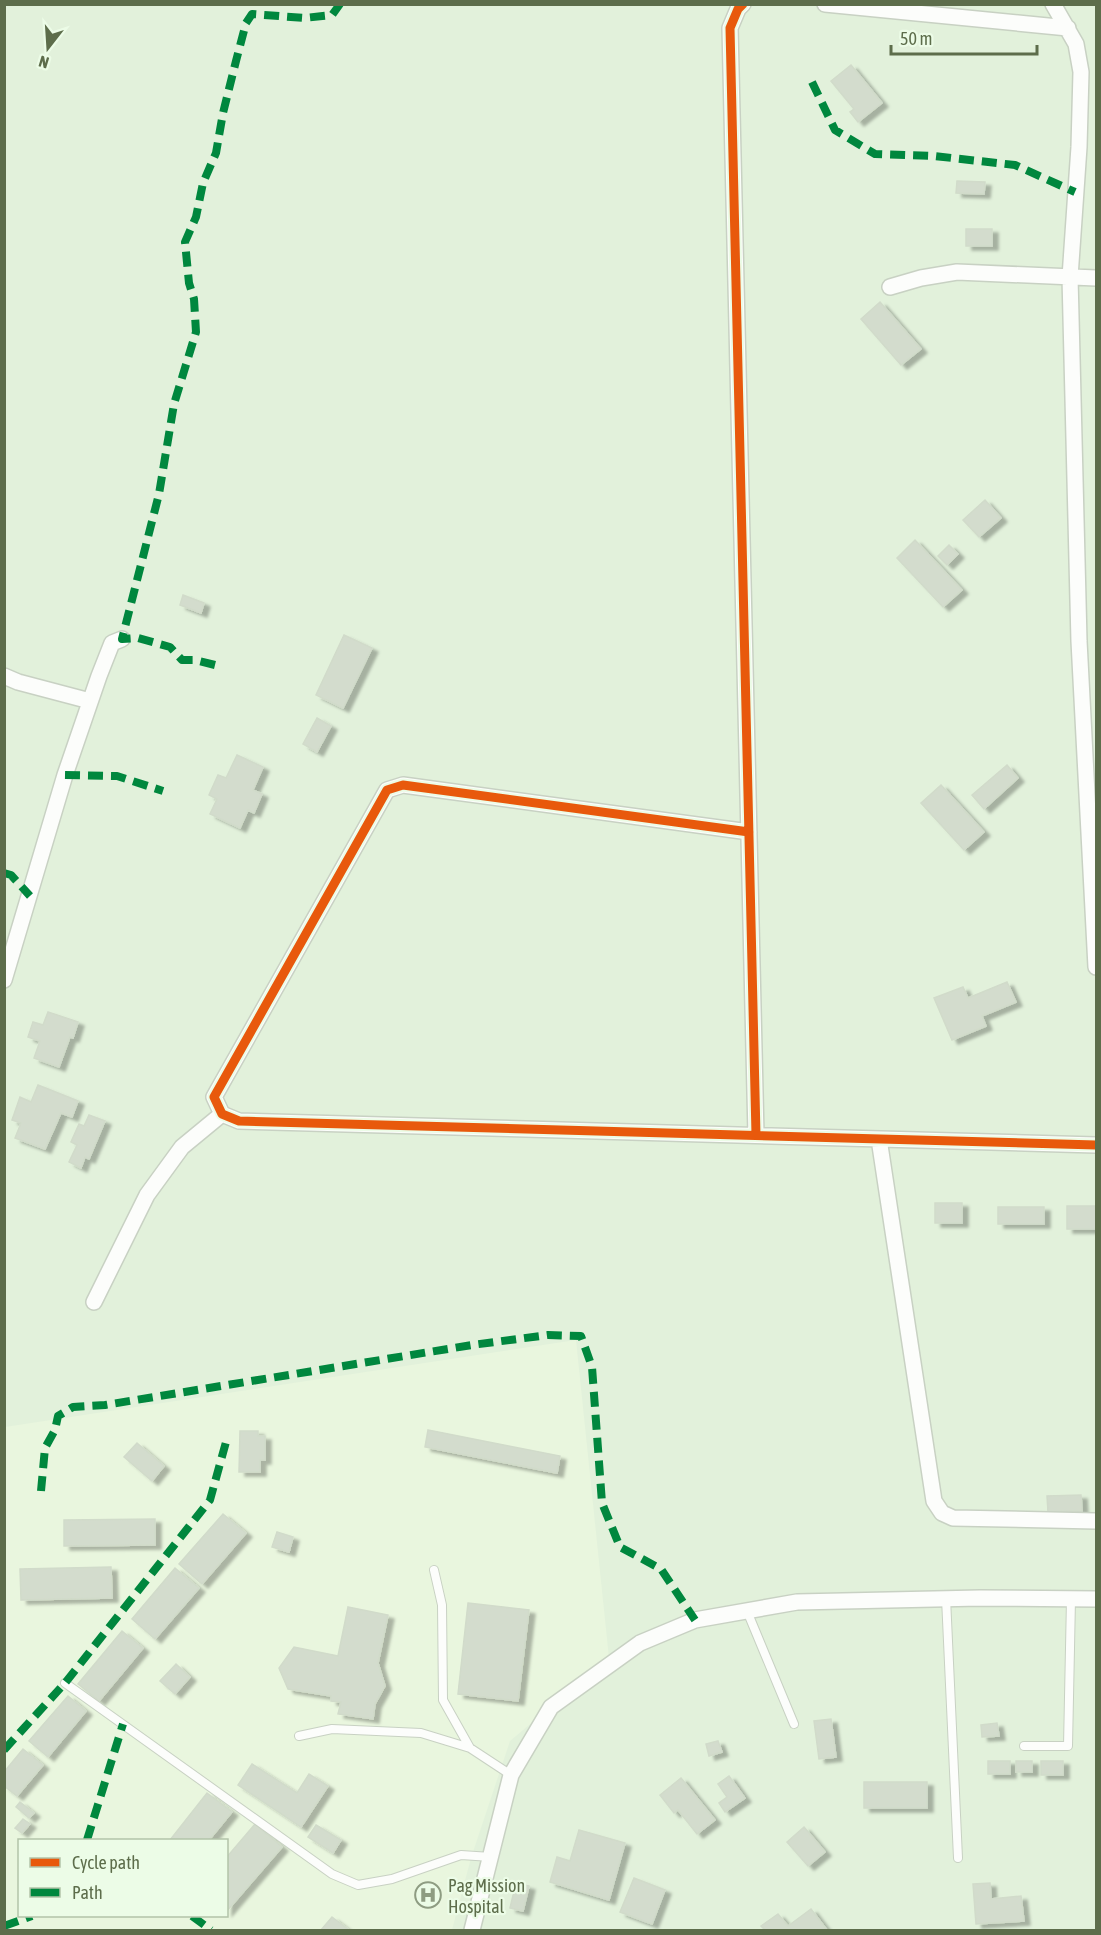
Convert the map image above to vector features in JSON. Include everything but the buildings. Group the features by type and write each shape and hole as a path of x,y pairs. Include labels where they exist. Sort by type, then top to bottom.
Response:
{"street":[{"path":"743,4 738,9 730,27 756,1135"},
{"path":"825,4 1068,28"},
{"path":"1053,4 1076,44 1081,72 1079,147 1070,277 1079,641 1096,967"},
{"path":"890,286 957,272 1096,278"},
{"path":"4,980 65,775 90,701 112,643 122,639"},
{"path":"4,676 18,682 90,701"},
{"path":"749,832 403,785 387,790 214,1097 222,1114 239,1120 1096,1145"},
{"path":"94,1302 147,1195 182,1148 222,1114"},
{"path":"879,1139 934,1501 942,1513 953,1518 1096,1521"},
{"path":"472,1930 511,1775 551,1707 640,1643 695,1620 797,1602 946,1598 1096,1599"}],"lane":[{"path":"434,1570 442,1605 443,1700 470,1748"},
{"path":"946,1598 958,1858"},
{"path":"1024,1746 1068,1746 1071,1599"},
{"path":"747,1611 794,1724"},
{"path":"65,1683 332,1874 358,1885 392,1879 461,1855 491,1857"},
{"path":"299,1736 332,1729 421,1733 470,1748 511,1775"}],"shaded area":[{"path":"5,5 1096,5 1096,1930 5,1930"},
{"path":"576,1340 609,1658 510,1741 471,1858 452,1930 5,1930 5,1427"}],"marked path":[{"path":"215,665 195,660 182,660 170,647 138,638 122,639 159,494 174,404 196,332 194,299 189,283 185,242 196,217 203,183 216,153 223,113 246,23 252,14 304,18 332,15 340,4"},
{"path":"812,82 835,130 875,154 934,156 1015,165 1075,192"},
{"path":"65,775 117,776 163,791"},
{"path":"4,873 11,875 30,896"},
{"path":"41,1491 45,1448 55,1430 58,1416 73,1407 105,1405 472,1345 548,1335 581,1336 592,1367 602,1503 620,1547 661,1569 695,1620"},
{"path":"4,1750 65,1683 210,1500 226,1442"},
{"path":"87,1839 123,1724"},
{"path":"4,1926 29,1917"},
{"path":"193,1917 211,1930"}],"cycle path":[{"path":"743,4 738,9 730,28 756,1135"},
{"path":"749,832 403,785 387,790 214,1097 222,1114 239,1121 1096,1145"}],"place":[{"name":"Pag Mission Hospital","path":"428,1895"}]}
